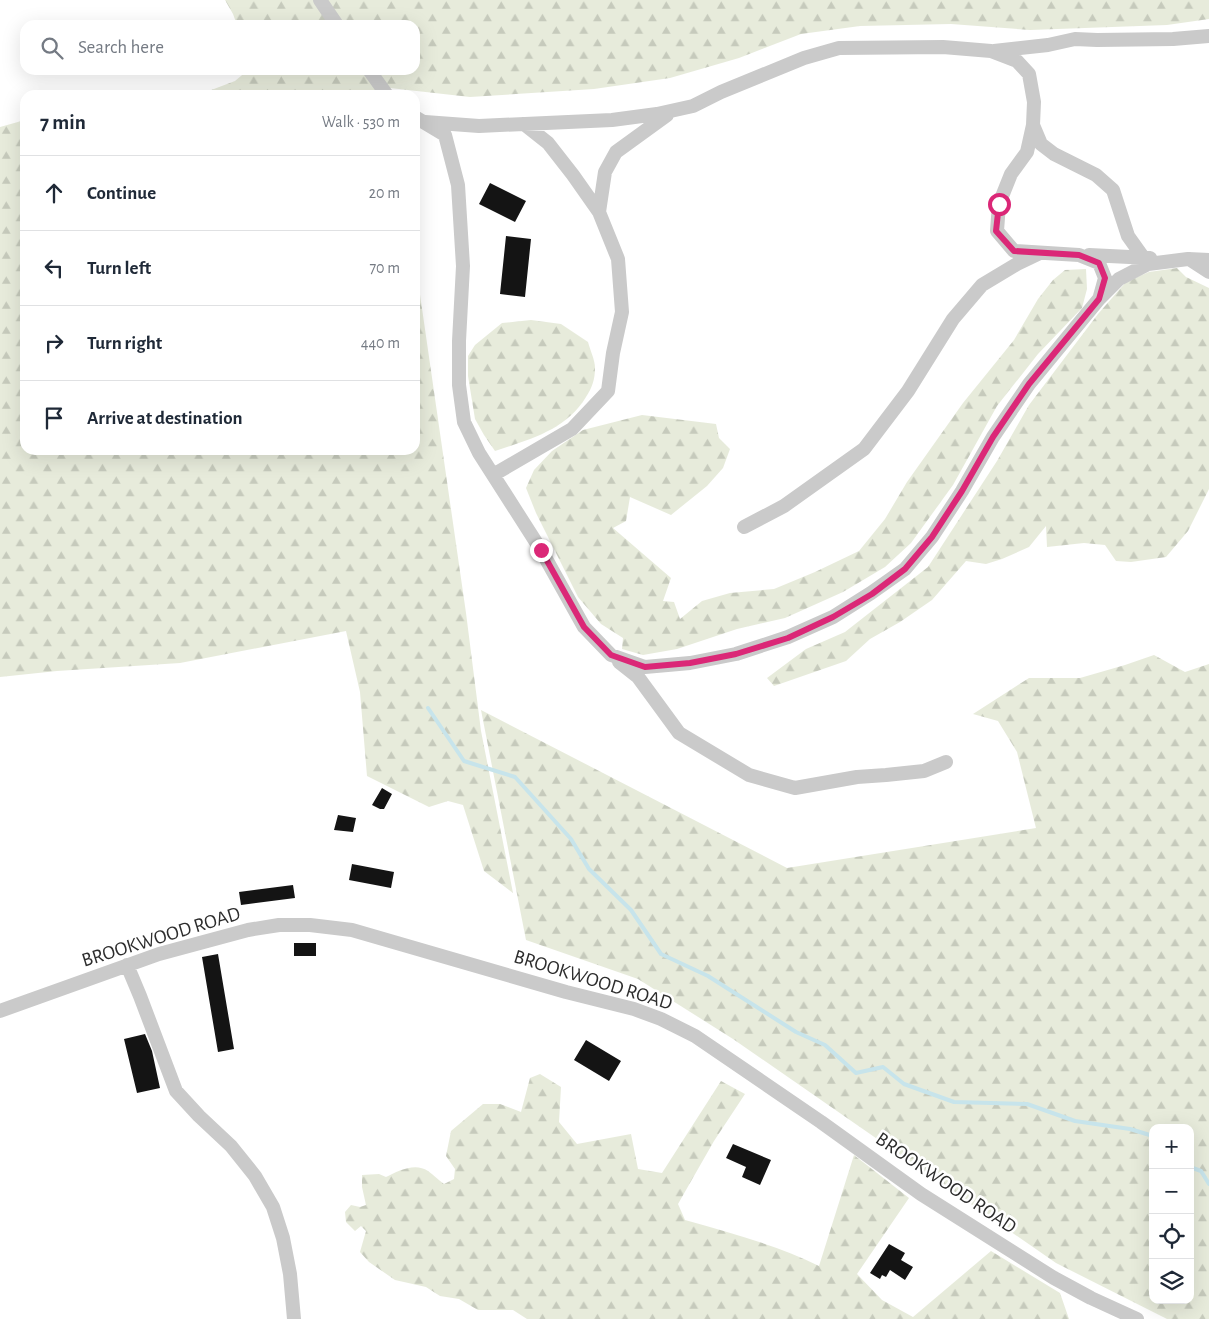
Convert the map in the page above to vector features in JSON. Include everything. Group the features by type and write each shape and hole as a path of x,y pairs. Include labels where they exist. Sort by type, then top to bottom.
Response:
{"street":[{"path":"320,0 334,20"},
{"path":"420,119 479,126 612,120 674,110 693,106 720,92 804,58 839,48 943,47 991,51 1048,45 1075,39 1173,39 1209,36"},
{"path":"991,51 1017,61 1029,74 1034,102 1033,125 1027,152 1011,174 999,204 996,231 1014,251 1209,260"},
{"path":"373,75 383,90"},
{"path":"599,212 605,172 616,152 674,110"},
{"path":"420,120 445,135 458,185 463,266 459,385 464,422 479,453 541,550 584,627 611,655 638,677 679,733 749,775 795,788 857,777 924,770 946,762"},
{"path":"493,475 572,429 608,391 613,353 622,312 618,259 599,212 574,175 548,143 524,124"},
{"path":"1033,125 1042,144 1054,154 1096,175 1112,190 1128,236 1143,257"},
{"path":"744,527 784,506 864,449 908,391 953,319 982,285 1016,264 1042,252"},
{"path":"1079,255 1099,263 1105,278 1099,299"},
{"path":"611,655 645,667 690,663 736,654 788,638 833,617 872,594 905,569 932,537 962,491 993,437 1029,384 1099,299 1119,279 1148,264 1188,259 1209,272"},
{"name":"BROOKWOOD ROAD","path":"0,1012 159,954 248,930 310,925 352,930 566,992 634,1009 661,1019 694,1036 821,1122 921,1194 1054,1278 1091,1298 1137,1319"},
{"path":"127,965 176,1091 231,1146 255,1176 274,1207 283,1238 290,1274 294,1319"}],"green space":[{"path":"225,0 1209,0 1209,19 1167,25 1030,30 951,24 860,26 801,34 739,58 670,78 594,89 470,97 390,88 390,90 211,90 235,81 242,75 420,75 420,20 235,20"},
{"path":"20,121 20,455 420,455 420,295 481,731 513,893 484,871 463,805 448,801 429,807 367,776 360,692 346,631 180,663 57,671 0,677 0,127"},
{"path":"1177,268 1186,277 1209,288 1209,489 1188,531 1166,557 1131,562 1116,561 1105,545 1084,543 1047,547 1046,526 1029,547 1002,559 986,564 966,561 932,600 900,622 870,639 846,661 774,686 767,678 806,649 845,632 928,567 997,461 1029,405 1098,314 1126,282 1149,272"},
{"path":"1086,269 1087,289 1082,308 1038,354 997,406 953,485 911,543 885,567 843,592 785,618 737,629 677,649 643,655 622,649 623,638 601,624 578,597 536,513 526,488 534,470 552,451 583,430 642,415 716,424 719,438 730,449 723,468 707,486 671,515 630,497 626,521 613,528 671,578 663,601 674,602 680,619 702,601 730,593 774,589 859,551 885,519 907,482 963,403 1014,340 1038,299 1053,280 1065,270"},
{"path":"531,320 561,324 588,342 595,365 593,383 578,408 558,425 534,437 495,451 475,419 468,376 468,356 475,345 502,323"},
{"path":"1154,655 1185,672 1209,664 1209,1319 1167,1319 1056,1263 733,1039 638,979 526,940 481,710 787,868 1036,828 1017,752 998,721 973,714 1029,678 1080,678"},
{"path":"540,1074 561,1087 559,1122 577,1144 631,1134 638,1169 662,1173 721,1081 745,1094 714,1141 678,1204 685,1220 770,1246 819,1266 854,1155 909,1198 857,1274 882,1300 913,1317 991,1251 1060,1293 1069,1319 527,1319 513,1310 478,1310 459,1299 440,1296 426,1287 395,1280 369,1262 360,1252 366,1231 361,1226 355,1231 346,1222 345,1212 351,1205 360,1207 366,1205 362,1187 362,1175 379,1174 386,1177 407,1168 418,1167 428,1171 444,1184 454,1179 455,1169 446,1156 451,1131 483,1104 500,1104 521,1112 530,1078"}],"building":[{"path":"490,183 526,201 515,222 479,204"},
{"path":"506,236 531,239 525,297 500,294"},
{"path":"382,788 392,794 384,809 380,809 372,805"},
{"path":"338,815 356,818 353,832 334,830"},
{"path":"352,864 394,872 391,888 349,880"},
{"path":"293,885 295,898 241,905 239,892"},
{"path":"294,943 316,943 316,956 294,956"},
{"path":"218,954 234,1049 218,1052 202,957"},
{"path":"145,1034 152,1051 160,1088 137,1093 124,1039"},
{"path":"586,1040 621,1061 609,1081 574,1060"},
{"path":"733,1144 771,1160 760,1185 742,1177 746,1167 726,1158"},
{"path":"889,1244 905,1253 901,1260 913,1267 905,1280 890,1270 886,1277 882,1275 880,1279 870,1273"}],"waterway":[{"path":"428,708 464,761 515,777 571,839 589,869 631,910 661,954 708,976 796,1032 825,1045 856,1073 883,1067 904,1084 954,1102 1027,1104 1075,1121 1130,1129 1149,1135"},
{"path":"1194,1168 1201,1171 1209,1184"}],"route":[{"path":"541,550 584,627 611,655 645,667 690,663 736,654 788,638 833,617 872,594 905,569 932,537 962,491 993,437 1029,384 1099,299 1105,278 1099,263 1079,255 1014,251 996,231 999,204"}]}
